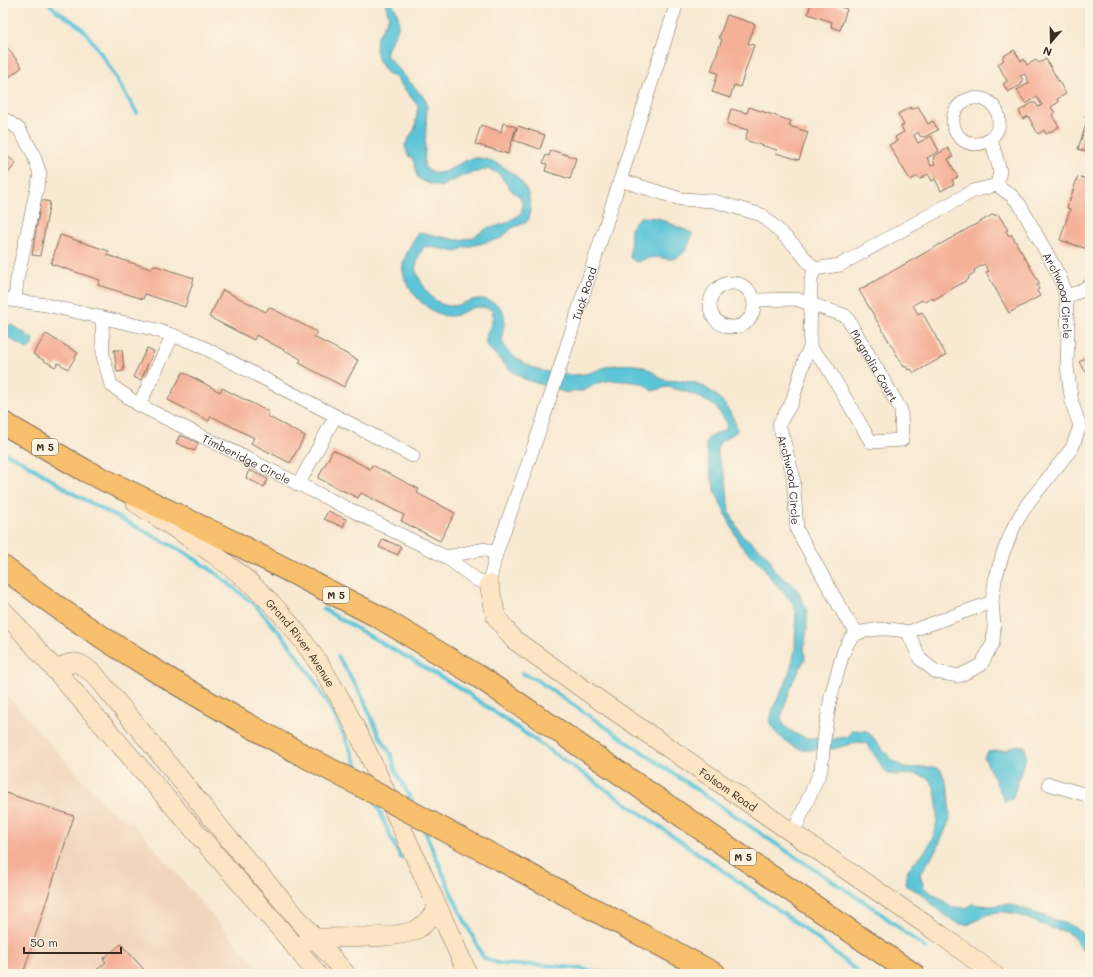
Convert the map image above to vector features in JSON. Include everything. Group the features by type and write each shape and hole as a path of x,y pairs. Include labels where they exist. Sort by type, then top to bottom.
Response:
{"highway":[{"name":"Grand River Avenue","path":"3,423 86,471"},
{"name":"M 5","path":"86,471 235,543 379,617 481,678 913,974"},
{"path":"3,567 32,590 102,639 206,702 715,974"}],"main road":[{"name":"Grand River Avenue","path":"86,471 198,543 237,572 260,591 310,648 346,706 468,974"},
{"name":"Folsom Road","path":"490,584 496,617 513,639 618,714 793,833 994,974"},
{"path":"3,610 318,974"},
{"path":"56,671 69,662 79,662 95,675 239,851 346,974"},
{"path":"211,849 239,851"},
{"path":"288,938 305,941 316,938 399,934 418,929 430,919 438,908"}],"street":[{"name":"Tuck Road","path":"490,584 496,554 560,368 677,3"},
{"path":"3,118 19,129 33,153 40,174 17,280 9,300 153,329 195,343 335,417 413,456"},
{"path":"620,180 682,199 714,201 762,215 794,245 814,269 840,265 973,191 997,185 1000,171 991,139"},
{"name":"Archwood Circle","path":"908,632 920,659 936,672 959,676 981,665 993,643 994,624 992,602 1003,553 1015,524 1028,503 1072,448 1085,425 1072,403 1067,367 1068,331 1066,296 1060,278 1020,205 1012,196 997,185"},
{"name":"Archwood Circle","path":"814,269 811,281 812,304 810,348 805,358 792,402 779,424 793,475 796,530 846,618 858,633"},
{"path":"1066,296 1079,292 1090,285"},
{"name":"Magnolia Court","path":"753,300 796,299 846,316 901,410 902,440 871,442 826,365 810,348"},
{"name":"Timberidge Circle","path":"102,318 103,356 111,385 139,405 446,557 477,580 490,584"},
{"path":"139,405 173,336"},
{"path":"298,485 335,417"},
{"path":"446,557 484,549 496,554"},
{"path":"793,833 818,780 831,696 843,653 850,639 858,633 875,628 893,628 908,632 992,602"},
{"path":"1049,784 1090,796"}],"shaded area":[{"path":"3,691 108,809 135,825 262,974 3,974"}],"water":[{"path":"385,3 392,3 399,19 399,25 386,55 426,100 427,107 424,166 437,173 450,170 469,159 482,158 490,160 505,168 518,178 528,193 530,208 529,219 525,223 512,228 502,238 463,248 457,252 425,246 420,253 415,269 428,292 437,301 449,306 484,299 498,306 503,311 504,317 502,335 505,348 529,366 537,369 558,374 579,375 613,365 634,365 650,370 662,379 688,381 700,385 707,388 720,399 726,406 737,428 736,432 720,442 717,449 718,457 726,480 729,511 741,534 768,556 774,571 794,586 799,593 807,611 807,630 804,645 805,659 793,681 783,711 781,718 784,726 796,734 807,738 834,739 849,736 851,731 854,730 867,731 889,756 899,764 910,768 932,767 941,770 948,788 950,819 937,849 920,874 924,888 953,907 966,908 972,904 990,906 1010,904 1075,927 1082,933 1086,941 1090,959 1072,936 1064,931 1006,912 995,912 969,924 963,925 944,915 921,894 907,886 906,874 909,868 929,845 933,837 937,820 936,795 930,779 916,774 895,775 887,773 866,743 857,742 833,749 803,750 791,745 777,734 770,722 773,708 785,685 795,651 796,611 792,602 772,580 763,566 740,545 715,491 706,444 708,438 726,429 727,423 715,406 687,392 667,387 652,391 642,383 612,380 598,383 583,391 571,391 567,393 524,379 508,368 486,345 493,314 492,310 484,307 478,307 453,316 441,315 426,306 413,293 405,278 403,266 408,251 418,232 457,240 472,238 489,227 506,223 516,217 521,213 523,205 520,197 512,191 498,173 488,169 464,175 441,187 427,183 418,178 413,159 408,156 405,145 415,128 418,106 396,78 387,73 378,59 376,49 377,38 389,17"},
{"path":"640,217 658,218 692,233 688,247 678,257 668,259 654,257 636,262 630,258 631,227"},
{"path":"11,324 33,339 32,345 27,349 4,335 5,328"},
{"path":"1017,745 1025,746 1026,757 1012,799 1005,802 984,757 988,752 1006,750"}],"building":[{"path":"811,3 828,3 847,9 840,30 831,27 832,22 808,14"},
{"path":"727,15 755,24 748,44 754,45 740,87 734,85 730,98 712,92 718,73 711,71 722,39 719,38"},
{"path":"3,42 22,67 3,82"},
{"path":"1014,50 1021,61 1024,59 1027,65 1036,60 1039,63 1046,59 1066,94 1057,99 1059,102 1051,107 1055,113 1052,115 1059,127 1046,134 1044,130 1038,134 1028,116 1023,119 1019,111 1032,103 1036,103 1038,107 1042,105 1037,97 1026,104 1017,90 1029,83 1025,74 1020,76 1023,80 1021,85 1008,92 1003,84 1007,81 998,64 1004,60 1002,57"},
{"path":"1090,103 1090,153 1078,149 1088,118 1085,117"},
{"path":"918,106 928,124 933,121 938,130 924,137 920,136 918,132 914,135 918,143 931,136 939,151 927,158 931,166 935,164 933,160 934,156 948,148 953,157 948,159 958,177 952,180 954,184 941,191 935,179 932,181 928,174 920,179 918,176 910,180 889,145 897,141 895,137 904,132 901,126 904,125 898,114 911,107 912,110"},
{"path":"749,107 791,121 789,126 808,132 799,160 776,153 777,150 745,140 748,130 727,124 731,109 747,113"},
{"path":"503,123 516,127 508,154 475,144 481,125 501,132"},
{"path":"518,126 545,135 540,149 513,140"},
{"path":"551,150 576,158 570,179 545,171 547,164 543,163 546,155 549,156"},
{"path":"3,153 16,163 3,180"},
{"path":"1078,176 1090,180 1090,250 1060,240 1070,209 1067,208"},
{"path":"41,200 50,202 40,256 32,255"},
{"path":"994,214 995,216 998,214 1008,230 1006,231 1009,236 1011,234 1040,284 1037,285 1039,289 1037,291 1040,296 1009,313 986,272 989,271 984,264 974,270 975,272 968,277 969,279 933,300 932,298 924,302 922,300 913,305 918,314 922,312 946,355 914,373 911,369 908,370 906,366 904,367 859,290"},
{"path":"60,235 109,251 107,255 151,269 153,265 194,278 185,307 145,294 143,299 98,285 100,280 51,264"},
{"path":"223,290 266,312 269,307 317,332 314,337 358,360 344,387 299,363 301,359 256,335 254,340 209,317"},
{"path":"46,334 78,353 68,369 58,363 55,367 33,354"},
{"path":"147,348 154,351 141,380 133,377"},
{"path":"114,350 122,350 124,371 117,372"},
{"path":"1090,355 1090,378 1079,362"},
{"path":"183,372 220,392 222,388 269,412 267,416 305,436 290,463 251,443 254,438 211,416 209,421 168,400"},
{"path":"180,435 198,443 195,451 176,443"},
{"path":"333,450 370,469 372,465 419,489 417,493 455,513 440,541 401,521 404,515 361,493 358,498 318,478"},
{"path":"249,470 268,479 264,487 246,478"},
{"path":"328,511 346,519 343,527 324,519"},
{"path":"383,539 401,547 398,555 379,547"},
{"path":"3,792 74,816 23,974 3,974"},
{"path":"121,944 148,974 92,974 106,962 103,959"}],"waterway":[{"path":"49,3 57,11 82,28 107,62 137,113"},
{"path":"3,452 22,461 74,494 184,552 213,571 254,604 286,640 313,678 337,721 363,777"},
{"path":"323,609 460,688 735,879 810,933 861,974"},
{"path":"338,656 362,696 379,735 391,754 396,772 414,804"},
{"path":"522,673 537,680 779,846 875,909 925,948"},
{"path":"376,803 401,858"},
{"path":"424,829 453,897 483,957 496,963 503,964 556,966 611,974"}]}
